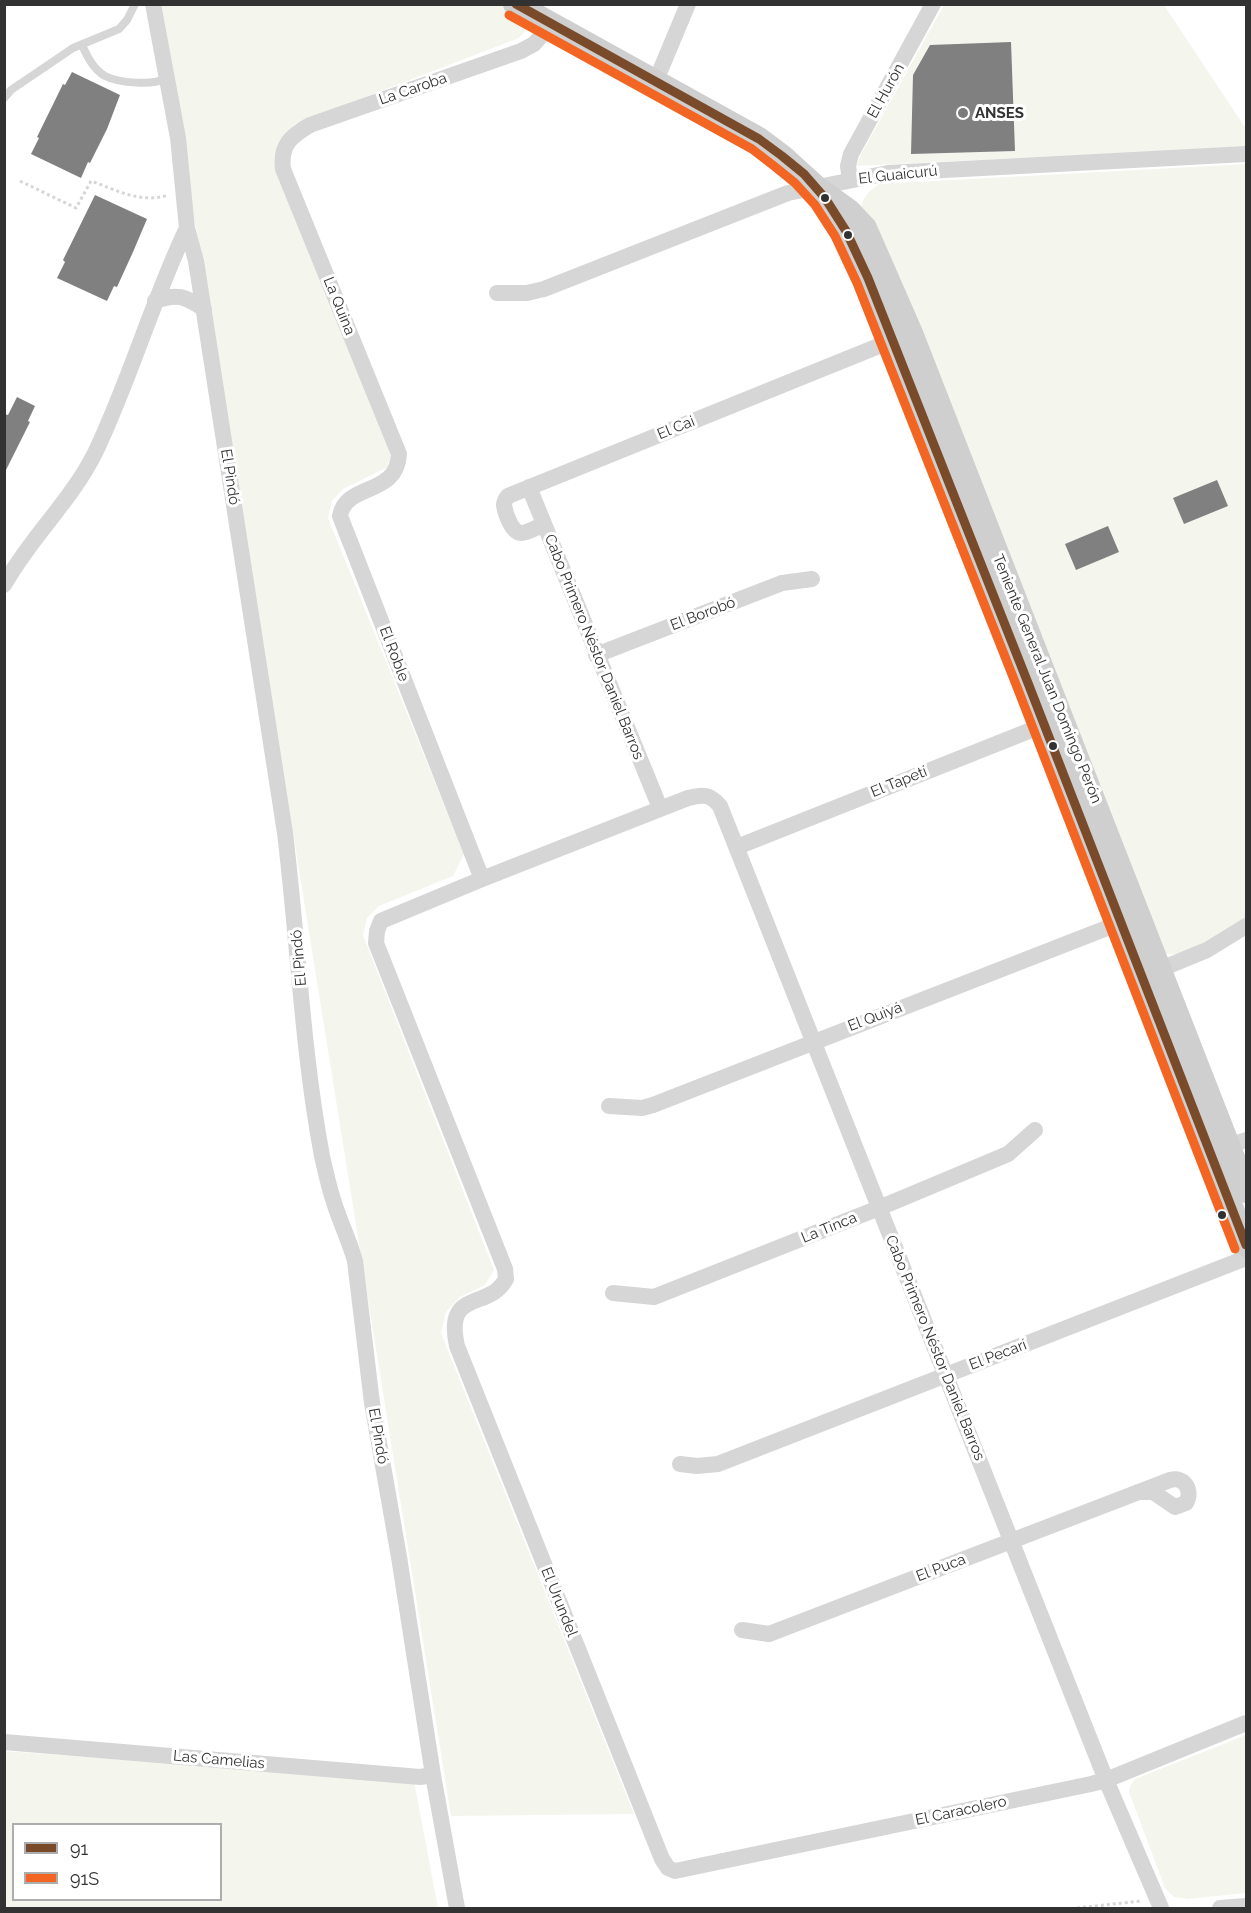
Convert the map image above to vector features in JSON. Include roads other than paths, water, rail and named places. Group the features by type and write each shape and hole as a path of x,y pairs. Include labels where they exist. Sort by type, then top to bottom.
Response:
{"main road":[{"name":"Teniente General Juan Domingo Perón","path":"514,4 759,139 817,188 840,221 901,337 1151,973 1229,1146 1246,1191"},
{"name":"Teniente General Juan Domingo Perón","path":"1229,1146 1246,1245"}],"street":[{"name":"El Pindó","path":"153,4 178,138 186,228 196,261 204,309 285,833 314,1103 322,1157 332,1197 355,1261 372,1403 457,1908"},
{"path":"655,83 688,4"},
{"name":"El Hurón","path":"850,180 848,166 851,154 933,4"},
{"name":"La Caroba","path":"282,158 288,140 310,125 521,51 534,44 551,25"},
{"name":"El Guaicurú","path":"497,293 527,293 544,289 788,193 850,180 888,173 1246,154"},
{"name":"La Quina","path":"282,158 283,169 399,454"},
{"path":"4,585 27,550 65,502 95,452 130,369 168,267 186,228"},
{"path":"155,301 170,296 183,298 204,309"},
{"name":"El Cai","path":"544,524 523,533 517,533 504,502 508,496 529,487 901,337"},
{"name":"El Roble","path":"399,454 398,466 388,480 347,501 341,508 340,516 482,879"},
{"name":"Cabo Primero Néstor Daniel Barros","path":"529,487 660,808 703,794 713,798 720,806 1106,1780 1161,1908"},
{"name":"El Borobó","path":"596,655 782,583 812,579"},
{"name":"El Tapetí","path":"737,847 1052,721"},
{"path":"482,879 660,808"},
{"name":"El Urundel","path":"482,879 381,921 376,930 375,943 505,1269 506,1279 498,1290 467,1304 459,1312 454,1322 457,1346 662,1859 668,1868"},
{"name":"El Quiyá","path":"609,1106 642,1108 653,1105 1130,919"},
{"path":"1151,973 1207,950 1246,926"},
{"name":"La Tinca","path":"613,1293 654,1297 1008,1154 1035,1130"},
{"name":"El Pecarí","path":"680,1464 697,1466 718,1464 1246,1258"},
{"name":"El Puca","path":"742,1630 769,1634 1138,1492"},
{"name":"El Caracolero","path":"668,1868 675,1871 1106,1780 1246,1724"},
{"name":"Las Camelias","path":"4,1742 420,1777 433,1775"},
{"path":"1220,1908 1246,1906"}],"lane":[{"path":"4,98 11,90 61,55 119,29 127,20 135,4"},
{"path":"82,45 89,59 105,76 142,84 167,78"}],"place":[{"name":"ANSES","path":"963,113"}]}
